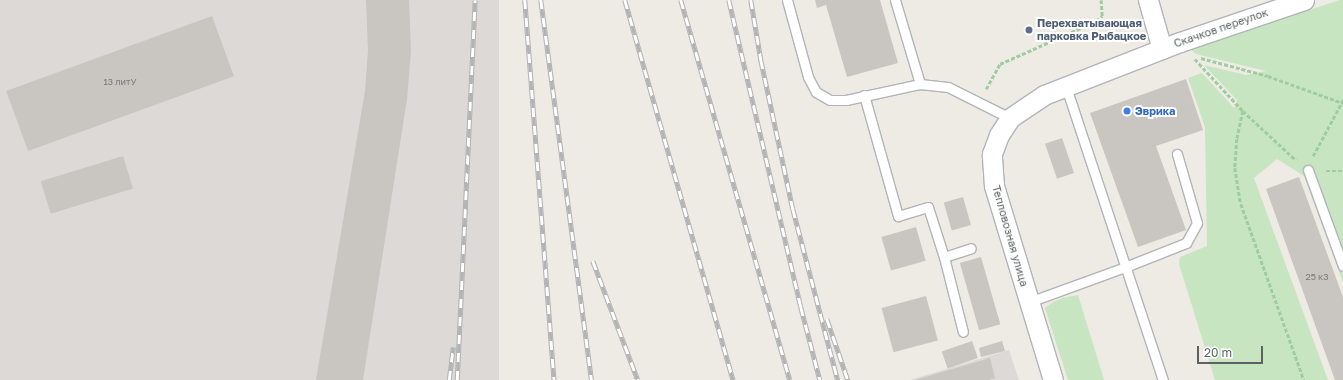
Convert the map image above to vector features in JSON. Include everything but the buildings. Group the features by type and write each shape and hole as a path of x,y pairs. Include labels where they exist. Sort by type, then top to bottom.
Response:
{"street":[{"path":"1148,0 1162,49"},
{"name":"Скачков переулок","path":"1162,49 1304,0"},
{"name":"Тепловозная улица","path":"1053,380 994,186 992,154 999,135 1010,118 1044,95 1162,49"}],"lane":[{"path":"786,0 808,77 816,92 830,100 846,100 920,84 948,87 979,101 1010,118"},
{"path":"895,0 920,84"},
{"path":"1066,87 1163,380"},
{"path":"864,95 898,216 928,207 944,257 963,332"},
{"path":"1029,302 1186,243 1197,223 1176,154"},
{"path":"1308,170 1343,266"},
{"path":"944,257 971,248"}],"path":[{"path":"979,101 1000,64 1096,20 1102,16 1101,0"},
{"path":"1049,33 1052,40"},
{"path":"1192,56 1268,76 1342,102 1314,152 1308,170 1243,111 1192,56"},
{"path":"1243,111 1237,139 1235,168 1241,204 1304,380"}],"shaded area":[{"path":"0,0 499,0 499,380 0,380"},
{"path":"1009,350 1019,380 910,380"}],"green space":[{"path":"1343,0 1343,282 1304,176 1277,159 1254,178 1328,380 1215,380 1179,264 1180,257 1207,246 1205,127 1188,78 1202,73 1234,108 1237,100 1204,65 1246,75 1266,71 1196,54 1190,49"},
{"path":"1078,295 1104,380 1068,380 1045,308 1053,302 1063,298"}],"railway":[{"path":"457,380 475,0"},
{"path":"525,0 554,380"},
{"path":"541,0 592,380"},
{"path":"625,0 733,380"},
{"path":"681,0 790,380"},
{"path":"729,0 801,307 820,380"},
{"path":"751,0 761,60 793,209 838,380"},
{"path":"593,261 638,380"},
{"path":"827,319 848,380"},
{"path":"449,380 453,347"}],"place":[{"name":"Перехватывающая парковка Рыбацкое","path":"1029,30"},
{"name":"Эврика","path":"1127,111"}]}
